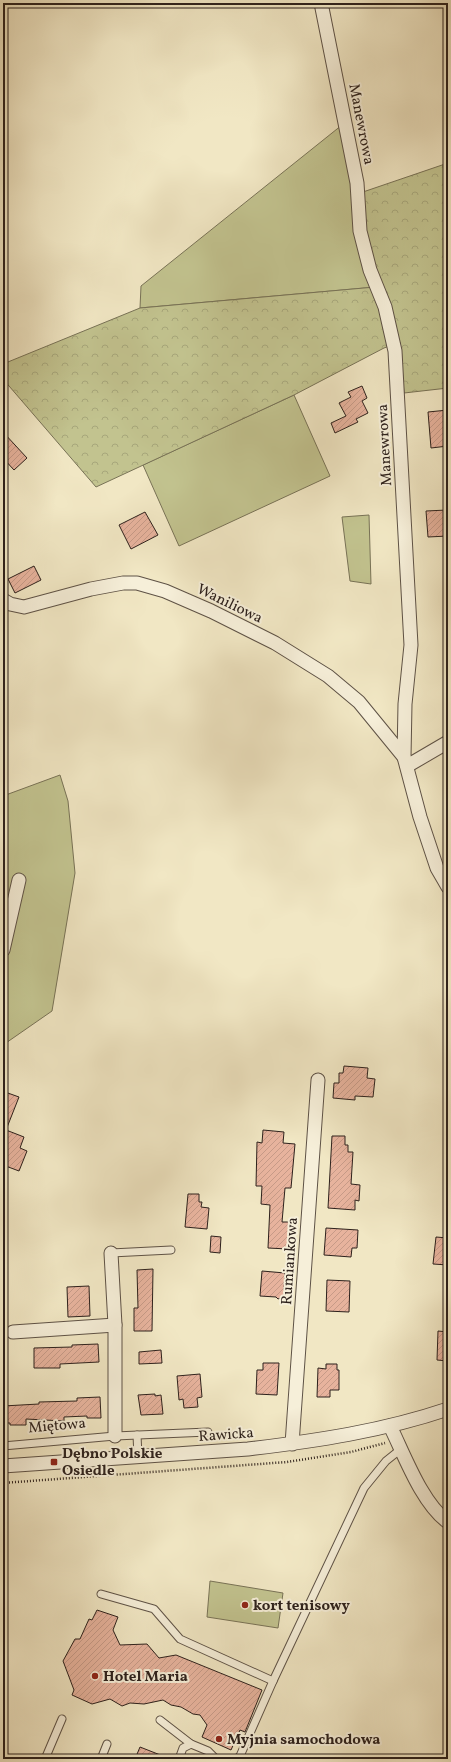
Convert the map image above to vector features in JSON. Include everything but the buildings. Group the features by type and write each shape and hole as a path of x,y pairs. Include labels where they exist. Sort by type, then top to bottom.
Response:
{"street":[{"name":"Manewrowa","path":"322,3 357,183 360,231 370,270 385,307 395,351 411,645 404,704 406,761 420,817 437,868 448,886"},
{"name":"Waniliowa","path":"3,600 10,604 24,607 91,589 123,583 137,583 165,591 211,611 275,643 328,676 359,702 406,761"},
{"path":"406,761 448,742"},
{"path":"3,950 20,880"},
{"name":"Rumiankowa","path":"292,1444 318,1080"},
{"path":"111,1253 115,1325 115,1436"},
{"path":"13,1332 115,1325"},
{"name":"Rawicka","path":"3,1466 248,1449 292,1444 356,1434 448,1409"},
{"path":"390,1426 428,1502 441,1517 448,1522"}],"lane":[{"path":"111,1253 170,1250"},
{"name":"Miętowa","path":"3,1446 115,1436 208,1432"},
{"path":"137,1435 138,1457"},
{"path":"236,1759 240,1756 273,1681 364,1488 386,1461 402,1450"},
{"path":"101,1594 154,1609 180,1639 273,1681"},
{"path":"45,1759 62,1719"},
{"path":"160,1720 191,1744 208,1751 216,1759"},
{"path":"101,1759 107,1744"},
{"path":"179,1759 183,1748 191,1744"}],"green space":[{"path":"342,125 376,287 140,308 141,286"},
{"path":"448,163 448,388 404,393 400,342 384,348 294,395 96,487 3,379 3,364 140,308 375,287 360,193"},
{"path":"294,395 330,476 179,546 143,465"},
{"path":"369,515 371,584 350,581 342,517"},
{"path":"60,775 68,801 75,873 52,1011 3,1045 3,796"},
{"name":"kort tenisowy","path":"210,1581 283,1593 278,1628 207,1617"}],"place":[{"name":"Dębno Polskie Osiedle","path":"54,1462"},
{"name":"kort tenisowy","path":"245,1605"},
{"name":"Hotel Maria","path":"95,1676"},
{"name":"Myjnia samochodowa","path":"219,1739"}]}
